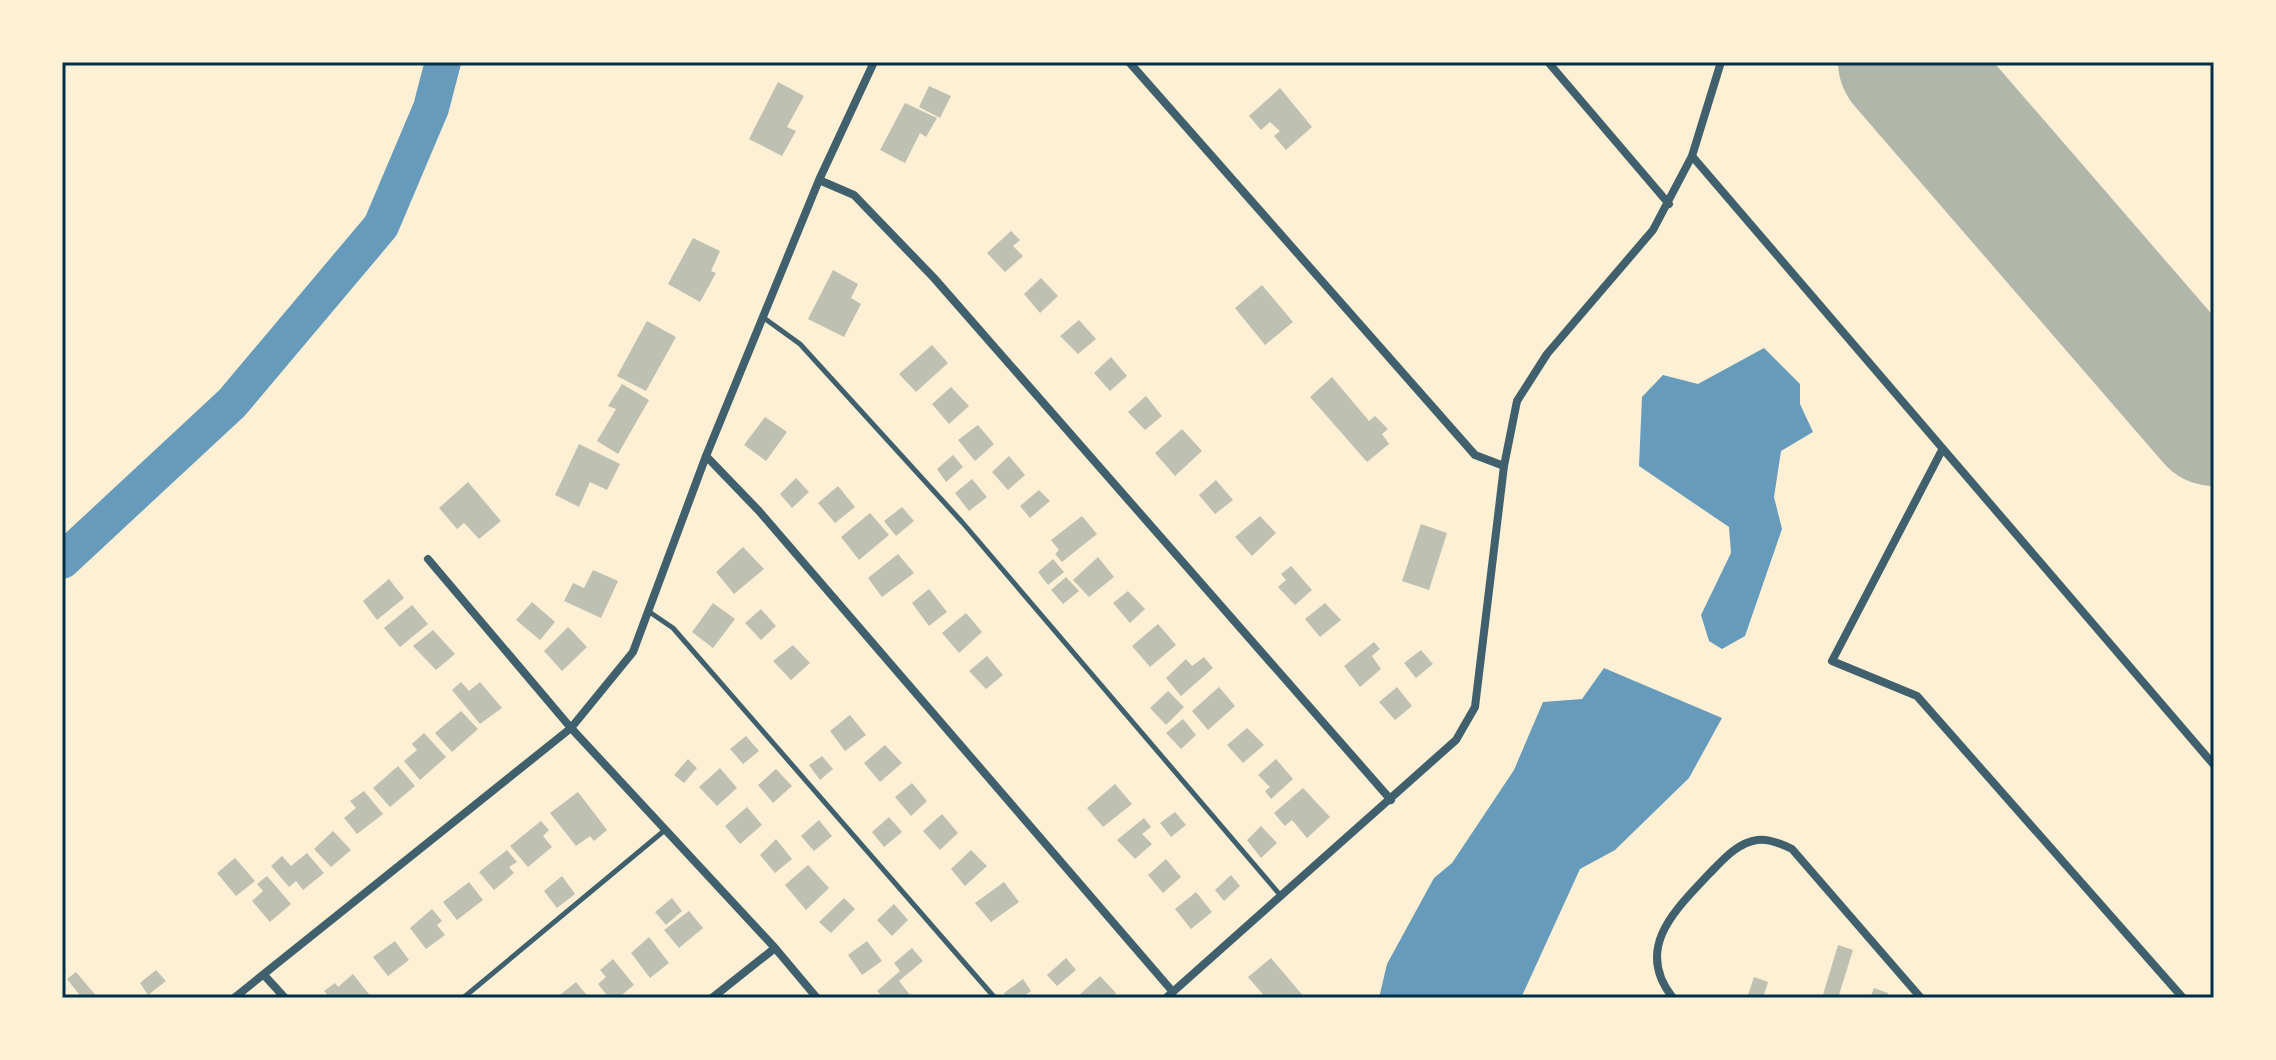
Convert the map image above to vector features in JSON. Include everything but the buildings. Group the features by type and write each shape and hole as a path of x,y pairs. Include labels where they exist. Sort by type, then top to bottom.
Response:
{"street":[{"path":"234,998 571,728 633,652 706,456 819,180 874,62"},
{"path":"1129,62 1475,455 1504,466"},
{"path":"1548,62 1669,204"},
{"path":"706,456 759,511 1169,995 1456,740 1475,707 1504,466 1517,401 1547,354 1653,230 1669,204 1692,156 1721,62"},
{"path":"1692,156 2214,765"},
{"path":"819,180 854,195 934,278 1391,800"},
{"path":"1942,450 1832,661 1917,696 2183,998"},
{"path":"428,559 571,728 775,948 817,998"},
{"path":"1673,998 1657,964 1660,935 1671,914 1731,851 1757,840 1779,842 1792,849 1921,998"},
{"path":"712,998 775,948"},
{"path":"264,975 285,998"}],"lane":[{"path":"763,317 800,344 962,522 1281,896"},
{"path":"648,611 673,628 995,998"},
{"path":"463,998 665,830"}],"water":[{"path":"1764,348 1800,384 1800,404 1813,432 1781,451 1774,497 1782,529 1745,636 1722,649 1709,641 1701,615 1731,553 1729,527 1639,466 1642,397 1663,375 1698,384"},
{"path":"1604,668 1722,718 1689,778 1615,850 1580,869 1521,998 1379,998 1387,964 1434,878 1452,863 1514,770 1543,702 1582,699"}],"waterway":[{"path":"62,561 232,403 381,226 431,108 443,62"}],"taxiway":[{"path":"2185,386 2214,354"}],"runway":[{"path":"1905,62 2214,419"}]}
